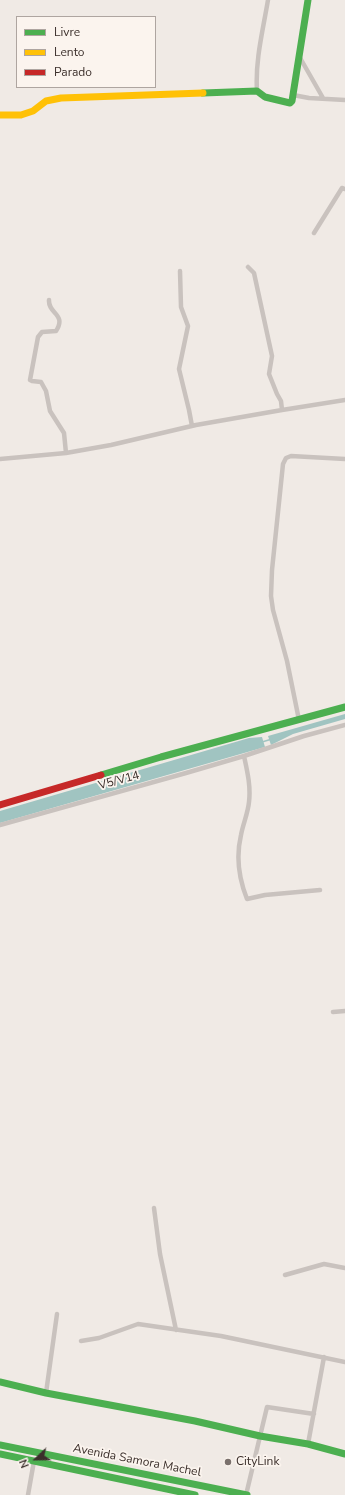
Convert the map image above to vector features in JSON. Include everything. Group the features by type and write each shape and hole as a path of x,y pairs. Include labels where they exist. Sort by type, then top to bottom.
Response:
{"main road":[{"path":"0,115 21,115 33,111 46,102 68,97 182,92 228,94 257,91 265,97 290,104 292,102 308,0"},
{"path":"0,805 161,757 345,707"},
{"path":"0,1382 46,1393 195,1421 260,1436 308,1444 345,1454"},
{"name":"Avenida Samora Machel","path":"0,1445 247,1495"},
{"name":"Avenida Samora Machel","path":"0,1454 195,1495"}],"street":[{"path":"257,91 256,78 259,52 268,0"},
{"path":"299,56 323,98"},
{"path":"293,95 309,98 345,100"},
{"path":"314,233 342,188 345,189"},
{"path":"248,267 254,273 272,356 269,374 281,401 282,410"},
{"path":"180,271 181,307 188,326 179,369 192,426"},
{"path":"49,300 50,308 59,317 60,321 56,331 42,332 38,338 30,380 41,382 46,392 50,411 54,419 61,426 64,433 66,453"},
{"path":"0,460 66,453 111,445 192,426 343,400 345,404"},
{"path":"299,720 287,661 273,610 271,596 272,570 283,464 286,458 291,456 345,459"},
{"name":"V5/V14","path":"0,824 186,773 304,736 345,725"},
{"path":"244,756 250,794 239,844 241,885 247,899 265,895 320,890"},
{"path":"333,1012 345,1011"},
{"path":"154,1208 160,1254 176,1330"},
{"path":"285,1275 324,1264 345,1268"},
{"path":"46,1393 57,1314"},
{"path":"81,1341 99,1338 138,1324 221,1336 345,1362"},
{"path":"308,1444 324,1357"},
{"path":"247,1495 267,1407 314,1414"},
{"path":"28,1495 34,1461"}],"water":[{"path":"345,714 345,719 293,734 271,745 268,736"},
{"path":"262,737 265,747 0,823 0,811 249,738"}],"waterway":[{"path":"262,742 272,739"}],"traffic: fast":[{"path":"203,93 257,91 265,97 290,103 292,101 308,0"},
{"path":"101,775 161,757 345,707"},
{"path":"0,1382 46,1393 195,1421 260,1436 308,1444 345,1454"},
{"path":"0,1445 247,1495"},
{"path":"0,1454 195,1495"}],"traffic: slow":[{"path":"0,115 21,115 33,111 46,101 61,98 203,93"}],"traffic: jam":[{"path":"0,805 101,775"}],"place":[{"name":"CityLink","path":"228,1462"}]}
